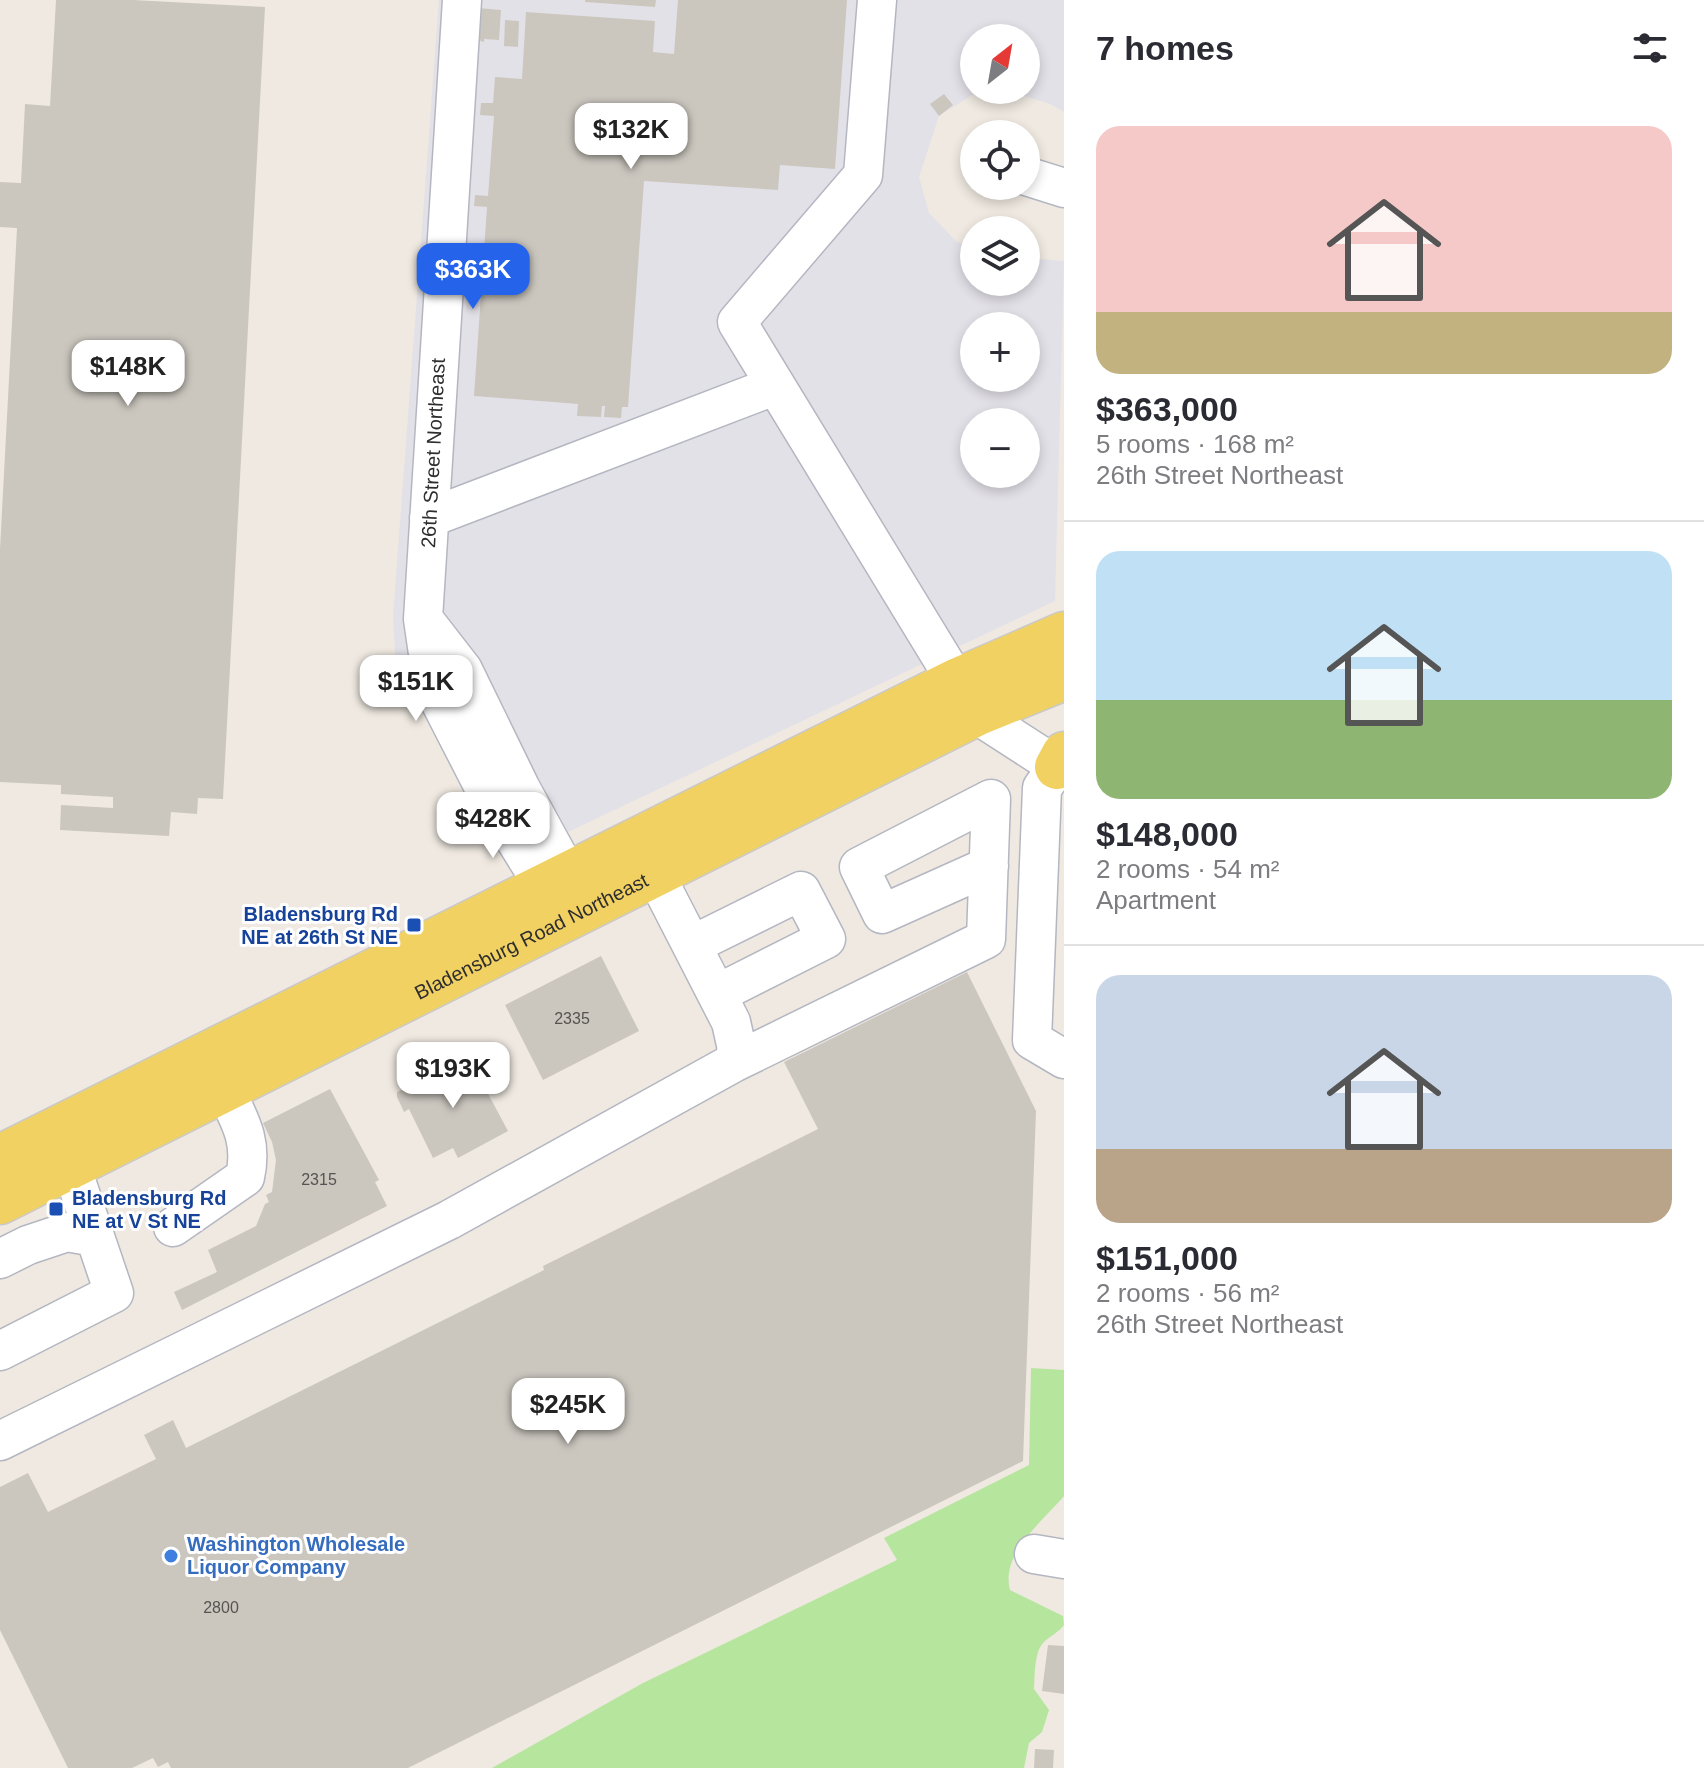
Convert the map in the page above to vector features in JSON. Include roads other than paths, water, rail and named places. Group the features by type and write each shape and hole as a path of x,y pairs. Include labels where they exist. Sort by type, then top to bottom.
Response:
{"main road":[{"name":"Bladensburg Road Northeast","path":"567,898 656,876 966,697 1064,634"},
{"name":"Bladensburg Road Northeast","path":"0,1157 216,1072 966,697 1064,678"},
{"name":"Bladensburg Road Northeast","path":"0,1202 71,1166 216,1072"}],"street":[{"name":"26th Street Northeast","path":"462,0 423,619 463,670 521,789 567,898"},
{"path":"877,0 863,175 737,322 966,697 1062,764 1042,788 1032,1040 1064,1059"},
{"path":"1040,180 1064,188"},
{"path":"429,518 774,386"},
{"path":"0,1441 449,1220 733,1063 986,939 989,866"},
{"path":"656,876 731,1022 737,1049 733,1063"},
{"path":"692,945 801,891 814,915 826,939 717,994"},
{"path":"173,1227 245,1177 249,1158 244,1129 216,1072"},
{"path":"0,1351 114,1293 71,1166"},
{"path":"0,1259 28,1245 67,1232 95,1237"}],"place":[{"name":"Bladensburg Rd NE at 26th St NE","path":"414,925"},
{"name":"Bladensburg Rd NE at V St NE","path":"56,1209"},
{"name":"Washington Wholesale Liquor Company","path":"171,1556"}]}
